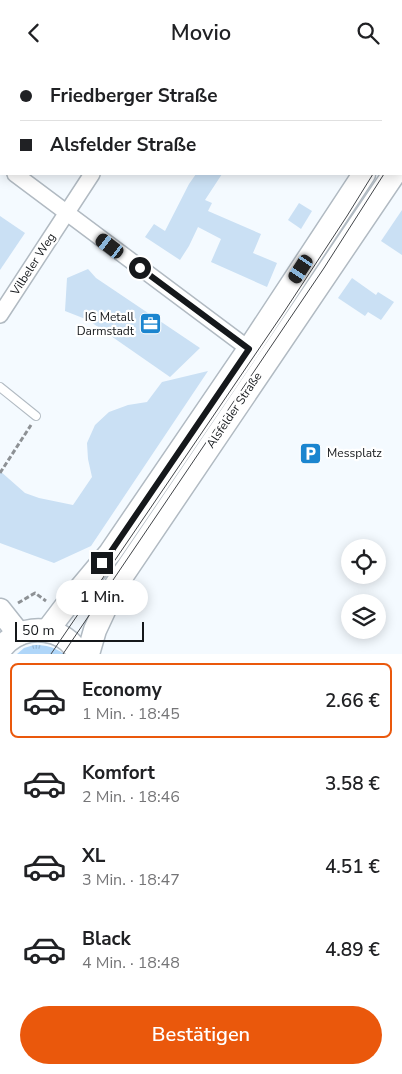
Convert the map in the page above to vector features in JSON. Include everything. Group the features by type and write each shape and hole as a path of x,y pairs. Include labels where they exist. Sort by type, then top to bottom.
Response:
{"street":[{"path":"16,175 249,349"},
{"name":"Vilbeler Weg","path":"0,315 91,175"},
{"name":"Alsfelder Straße","path":"47,631 110,553 249,349 363,175"},
{"name":"Alsfelder Straße","path":"88,654 95,630 116,585 393,175"},
{"path":"0,610 19,634"},
{"path":"0,650 7,642 19,634 33,630 47,631 63,637 71,643 79,654"}],"lane":[{"path":"0,387 36,416"}],"path":[{"path":"0,473 36,416"}],"green space":[{"path":"34,645 50,647 64,654 17,654 24,648"}],"building":[{"path":"195,175 221,175 205,200 212,203 208,211 261,234 253,253 277,263 267,287 211,262 221,239 198,227 180,260 145,237 154,224 165,231"},
{"path":"299,203 312,211 301,229 288,220"},
{"path":"402,210 402,255 381,241"},
{"path":"0,216 25,233 0,270"},
{"path":"88,269 96,278 200,348 170,377 88,320 65,311 67,278"},
{"path":"352,278 376,295 378,292 394,302 381,320 368,312 365,316 338,298"},
{"path":"208,371 91,546 54,563 0,543 0,471 25,493 73,505 92,477 87,443 95,425 109,412 128,405 147,402 162,382"}],"tram line":[{"path":"51,654 282,315 372,175"},
{"path":"63,654 324,268 383,175"}],"place":[{"name":"IG Metall Darmstadt","path":"150,324"},
{"name":"Messplatz","path":"311,453"}],"route":[{"path":"102,563 249,349 140,268"}]}
